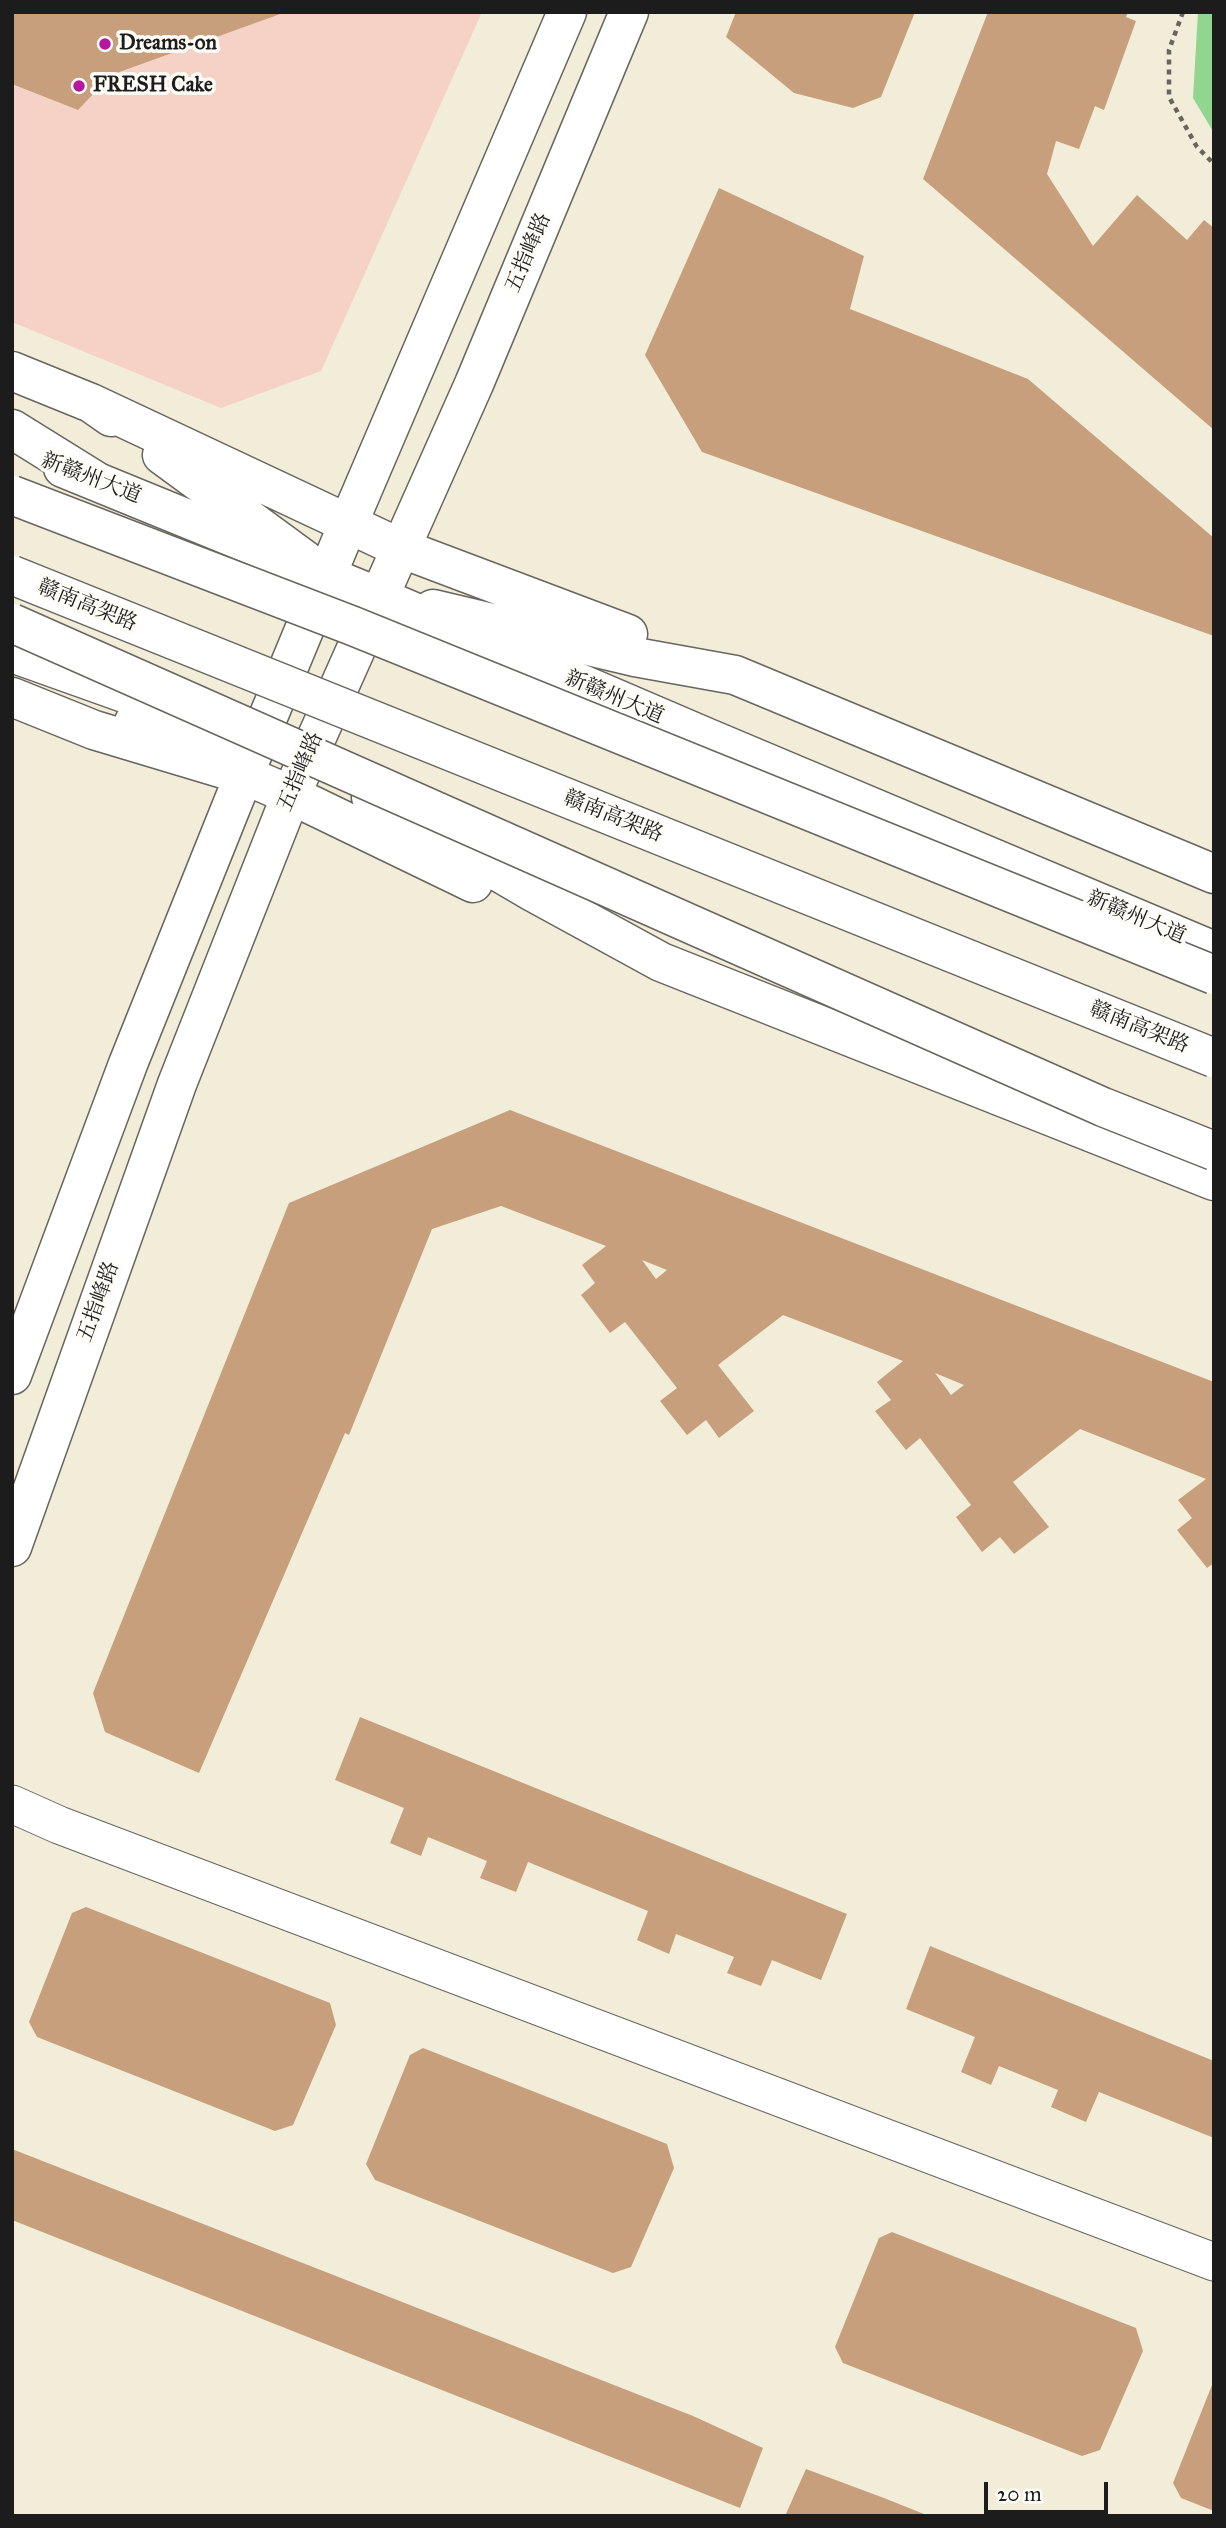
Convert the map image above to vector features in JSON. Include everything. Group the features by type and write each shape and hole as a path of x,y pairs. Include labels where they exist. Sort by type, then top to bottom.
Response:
{"main road":[{"path":"12,1375 128,1064 244,775 567,12"},
{"name":"五指峰路","path":"12,1547 177,1084 290,795 474,384 629,12"},
{"path":"12,371 91,403 400,548 735,675 1214,874"},
{"path":"91,403 327,576"},
{"path":"12,429 94,480"},
{"name":"新赣州大道","path":"12,449 379,597 1214,951"},
{"path":"12,495 353,626 1214,975"},
{"name":"赣南高架路","path":"12,575 1214,1058"},
{"path":"379,597 635,657 735,675"},
{"path":"12,623 1103,1107 1214,1151"},
{"path":"12,653 306,758 499,845 606,887 1214,1142"},
{"path":"12,696 83,714 260,741"},
{"path":"12,696 94,730 244,775 503,898 1214,1181"},
{"path":"306,758 533,892 661,962"}],"street":[{"path":"12,1804 111,1844 1214,2262"}],"path":[{"path":"1183,12 1169,50 1169,97 1196,147 1214,164"}],"shaded area":[{"path":"12,12 482,12 321,371 221,408 12,322"}],"green space":[{"path":"1198,12 1214,12 1214,133 1193,98"}],"building":[{"name":"Dreams-on","path":"12,12 283,13 111,75 78,110 12,84"},
{"path":"736,12 915,12 881,97 853,108 794,93 726,37"},
{"path":"988,12 1128,12 1126,17 1136,21 1104,110 1095,106 1079,149 1056,141 1047,174 1093,246 1137,195 1187,240 1204,220 1214,228 1214,430 923,179"},
{"path":"719,188 864,256 850,309 1028,379 1214,538 1214,636 702,452 645,355"},
{"path":"510,1110 1214,1382 1214,1563 1207,1568 1177,1530 1192,1518 1178,1500 1206,1479 1080,1429 1013,1482 1049,1527 1014,1554 1000,1537 982,1552 956,1517 971,1505 920,1438 906,1450 875,1411 891,1400 877,1382 903,1361 783,1315 718,1365 754,1411 719,1438 706,1420 687,1435 660,1401 677,1388 625,1322 610,1333 581,1295 595,1283 582,1265 606,1246 501,1206 432,1229 349,1435 345,1433 199,1773 105,1732 93,1693 289,1203","holes":["642,1260 667,1270 656,1279","935,1373 964,1385 951,1395"]},
{"path":"360,1717 847,1914 821,1980 772,1960 761,1986 727,1973 734,1957 676,1934 669,1954 637,1940 648,1911 528,1862 516,1892 480,1878 487,1861 428,1837 421,1856 390,1843 404,1808 335,1780"},
{"path":"86,1907 330,2003 336,2025 293,2125 275,2131 37,2037 29,2022 72,1913"},
{"path":"930,1946 1214,2061 1214,2138 1099,2092 1086,2122 1051,2107 1058,2090 999,2066 991,2085 961,2072 975,2037 906,2009"},
{"path":"423,2048 667,2144 674,2168 631,2267 613,2273 375,2180 366,2164 410,2055"},
{"path":"12,2149 693,2416 763,2448 740,2508 12,2220"},
{"path":"892,2232 1136,2328 1143,2351 1100,2450 1082,2456 843,2363 835,2347 879,2238"},
{"path":"1214,2380 1214,2511 1181,2498 1173,2483"},
{"path":"806,2469 884,2498 929,2516 785,2516"}],"place":[{"name":"Dreams-on","path":"105,44"},
{"name":"FRESH Cake","path":"79,86"}]}
